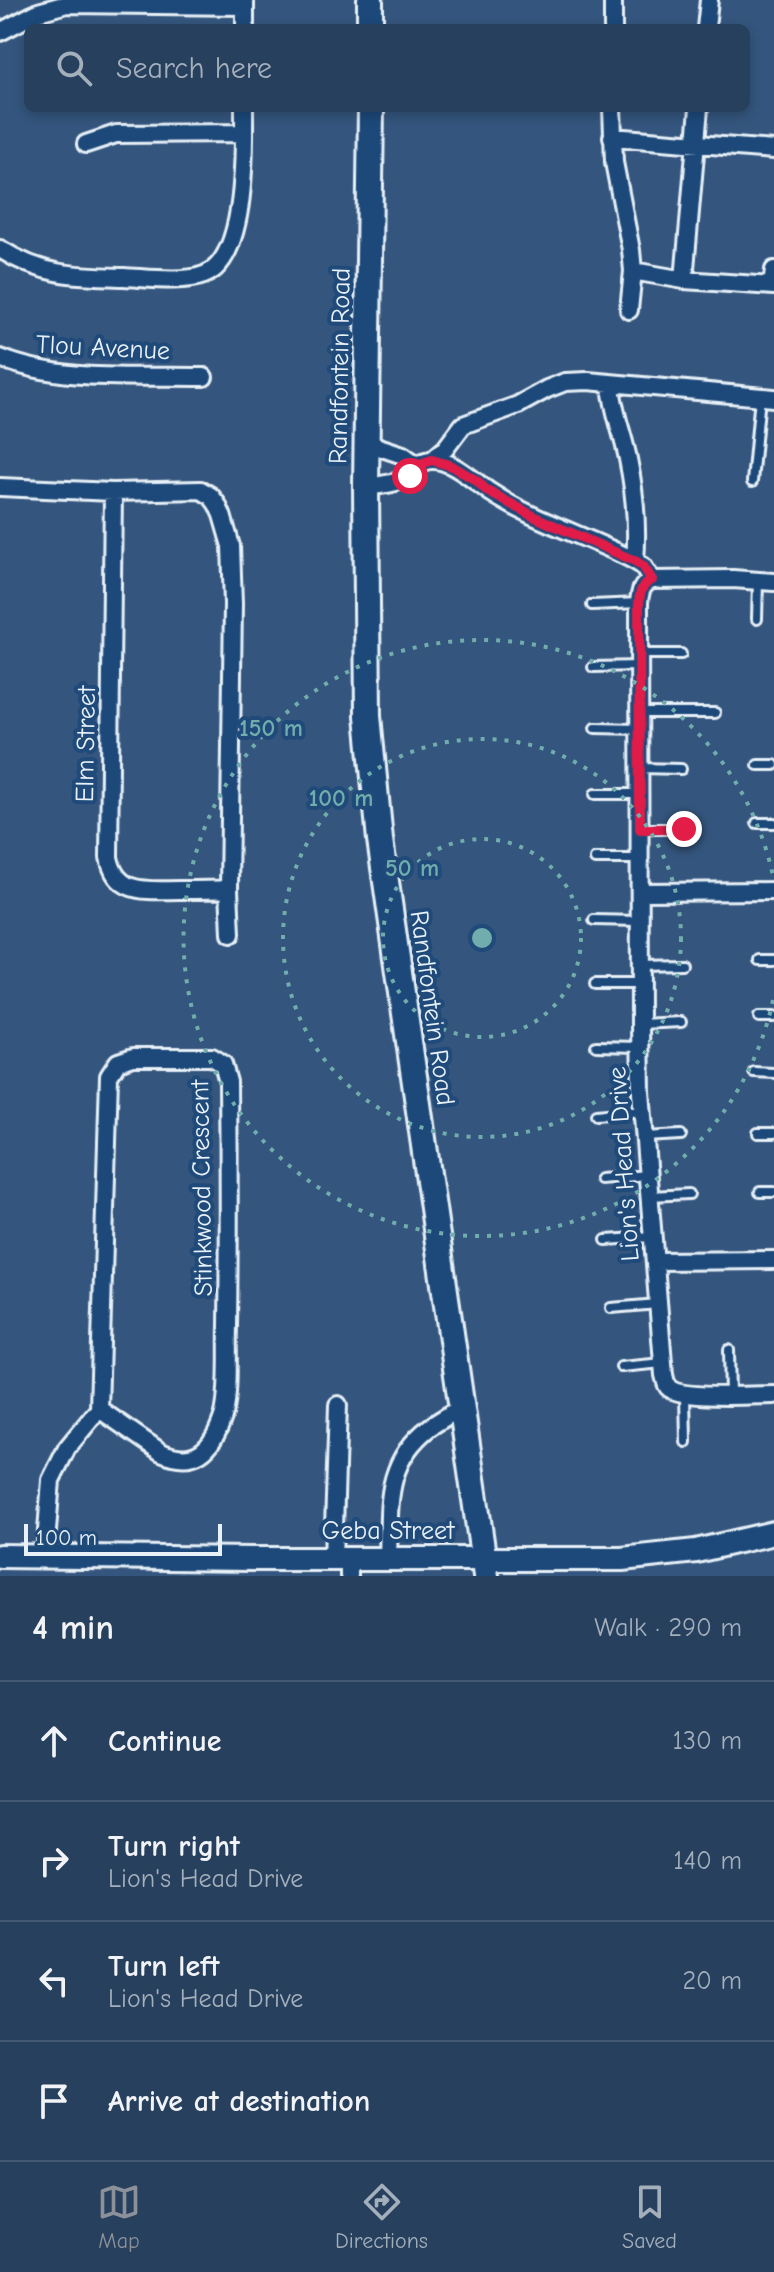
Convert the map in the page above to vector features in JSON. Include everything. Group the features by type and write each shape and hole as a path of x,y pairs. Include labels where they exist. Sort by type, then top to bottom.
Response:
{"main road":[{"path":"370,0 370,24"},
{"name":"Randfontein Road","path":"371,112 366,681 375,806 484,1567"}],"street":[{"path":"613,0 613,24"},
{"path":"706,24 709,0"},
{"path":"0,32 38,12 67,4 245,3 245,24"},
{"path":"0,249 46,270 75,276 203,276 221,262 234,234 242,198 244,112"},
{"path":"612,112 614,162 633,271 629,310"},
{"path":"684,280 699,112"},
{"path":"86,144 116,134 244,133"},
{"path":"612,137 774,150"},
{"path":"633,271 684,280 773,281"},
{"name":"Tlou Avenue","path":"0,358 22,367 68,374 204,377"},
{"path":"366,487 410,476 445,449 463,425 476,418 501,412 565,382 588,381 767,398"},
{"path":"611,385 636,505 635,561"},
{"path":"367,443 425,462 452,466 487,491 535,517 635,561 643,566 652,580"},
{"path":"0,487 113,492 201,490 217,504 231,546 233,604 231,934"},
{"name":"Elm Street","path":"113,492 111,870 121,882 141,890 229,889"},
{"path":"639,603 640,590 652,580 766,582"},
{"name":"Lion's Head Drive","path":"639,603 642,1111 663,1363 668,1387 685,1395"},
{"path":"640,892 774,891"},
{"name":"Stinkwood Crescent","path":"133,1057 212,1057 223,1064 228,1082 227,1358 223,1420 202,1453 193,1458 172,1457 99,1409 109,1076 118,1062 133,1057"},
{"path":"655,1261 774,1260"},
{"path":"685,1395 774,1395"},
{"path":"338,1405 344,1564"},
{"path":"388,1559 391,1485 399,1463 406,1451 428,1429 462,1407"},
{"path":"45,1556 51,1480 67,1448 99,1409"},
{"name":"Geba Street","path":"0,1556 344,1564 388,1559 484,1567 667,1556 774,1533"}],"lane":[{"path":"752,482 767,398"},
{"path":"757,619 766,582"},
{"path":"592,605 639,603"},
{"path":"593,667 681,654"},
{"path":"595,728 715,713"},
{"path":"758,765 774,765"},
{"path":"640,768 681,769"},
{"path":"595,794 640,794"},
{"path":"757,823 774,823"},
{"path":"640,829 684,829"},
{"path":"595,859 640,859"},
{"path":"594,920 640,921"},
{"path":"760,960 774,960"},
{"path":"640,965 682,964"},
{"path":"595,984 640,984"},
{"path":"759,1017 774,1017"},
{"path":"640,1024 681,1022"},
{"path":"596,1046 640,1047"},
{"path":"754,1072 774,1073"},
{"path":"596,1115 642,1111"},
{"path":"758,1133 774,1133"},
{"path":"644,1137 681,1135"},
{"path":"600,1179 647,1175"},
{"path":"760,1192 774,1192"},
{"path":"649,1196 689,1194"},
{"path":"606,1240 652,1237"},
{"path":"611,1308 658,1304"},
{"path":"729,1350 730,1395"},
{"path":"621,1367 663,1363"},
{"path":"685,1395 686,1442"}],"route":[{"path":"410,476 417,465 432,460 452,466 487,491 535,517 572,531 643,566 652,580 640,590 639,603 640,829 684,829"}]}
